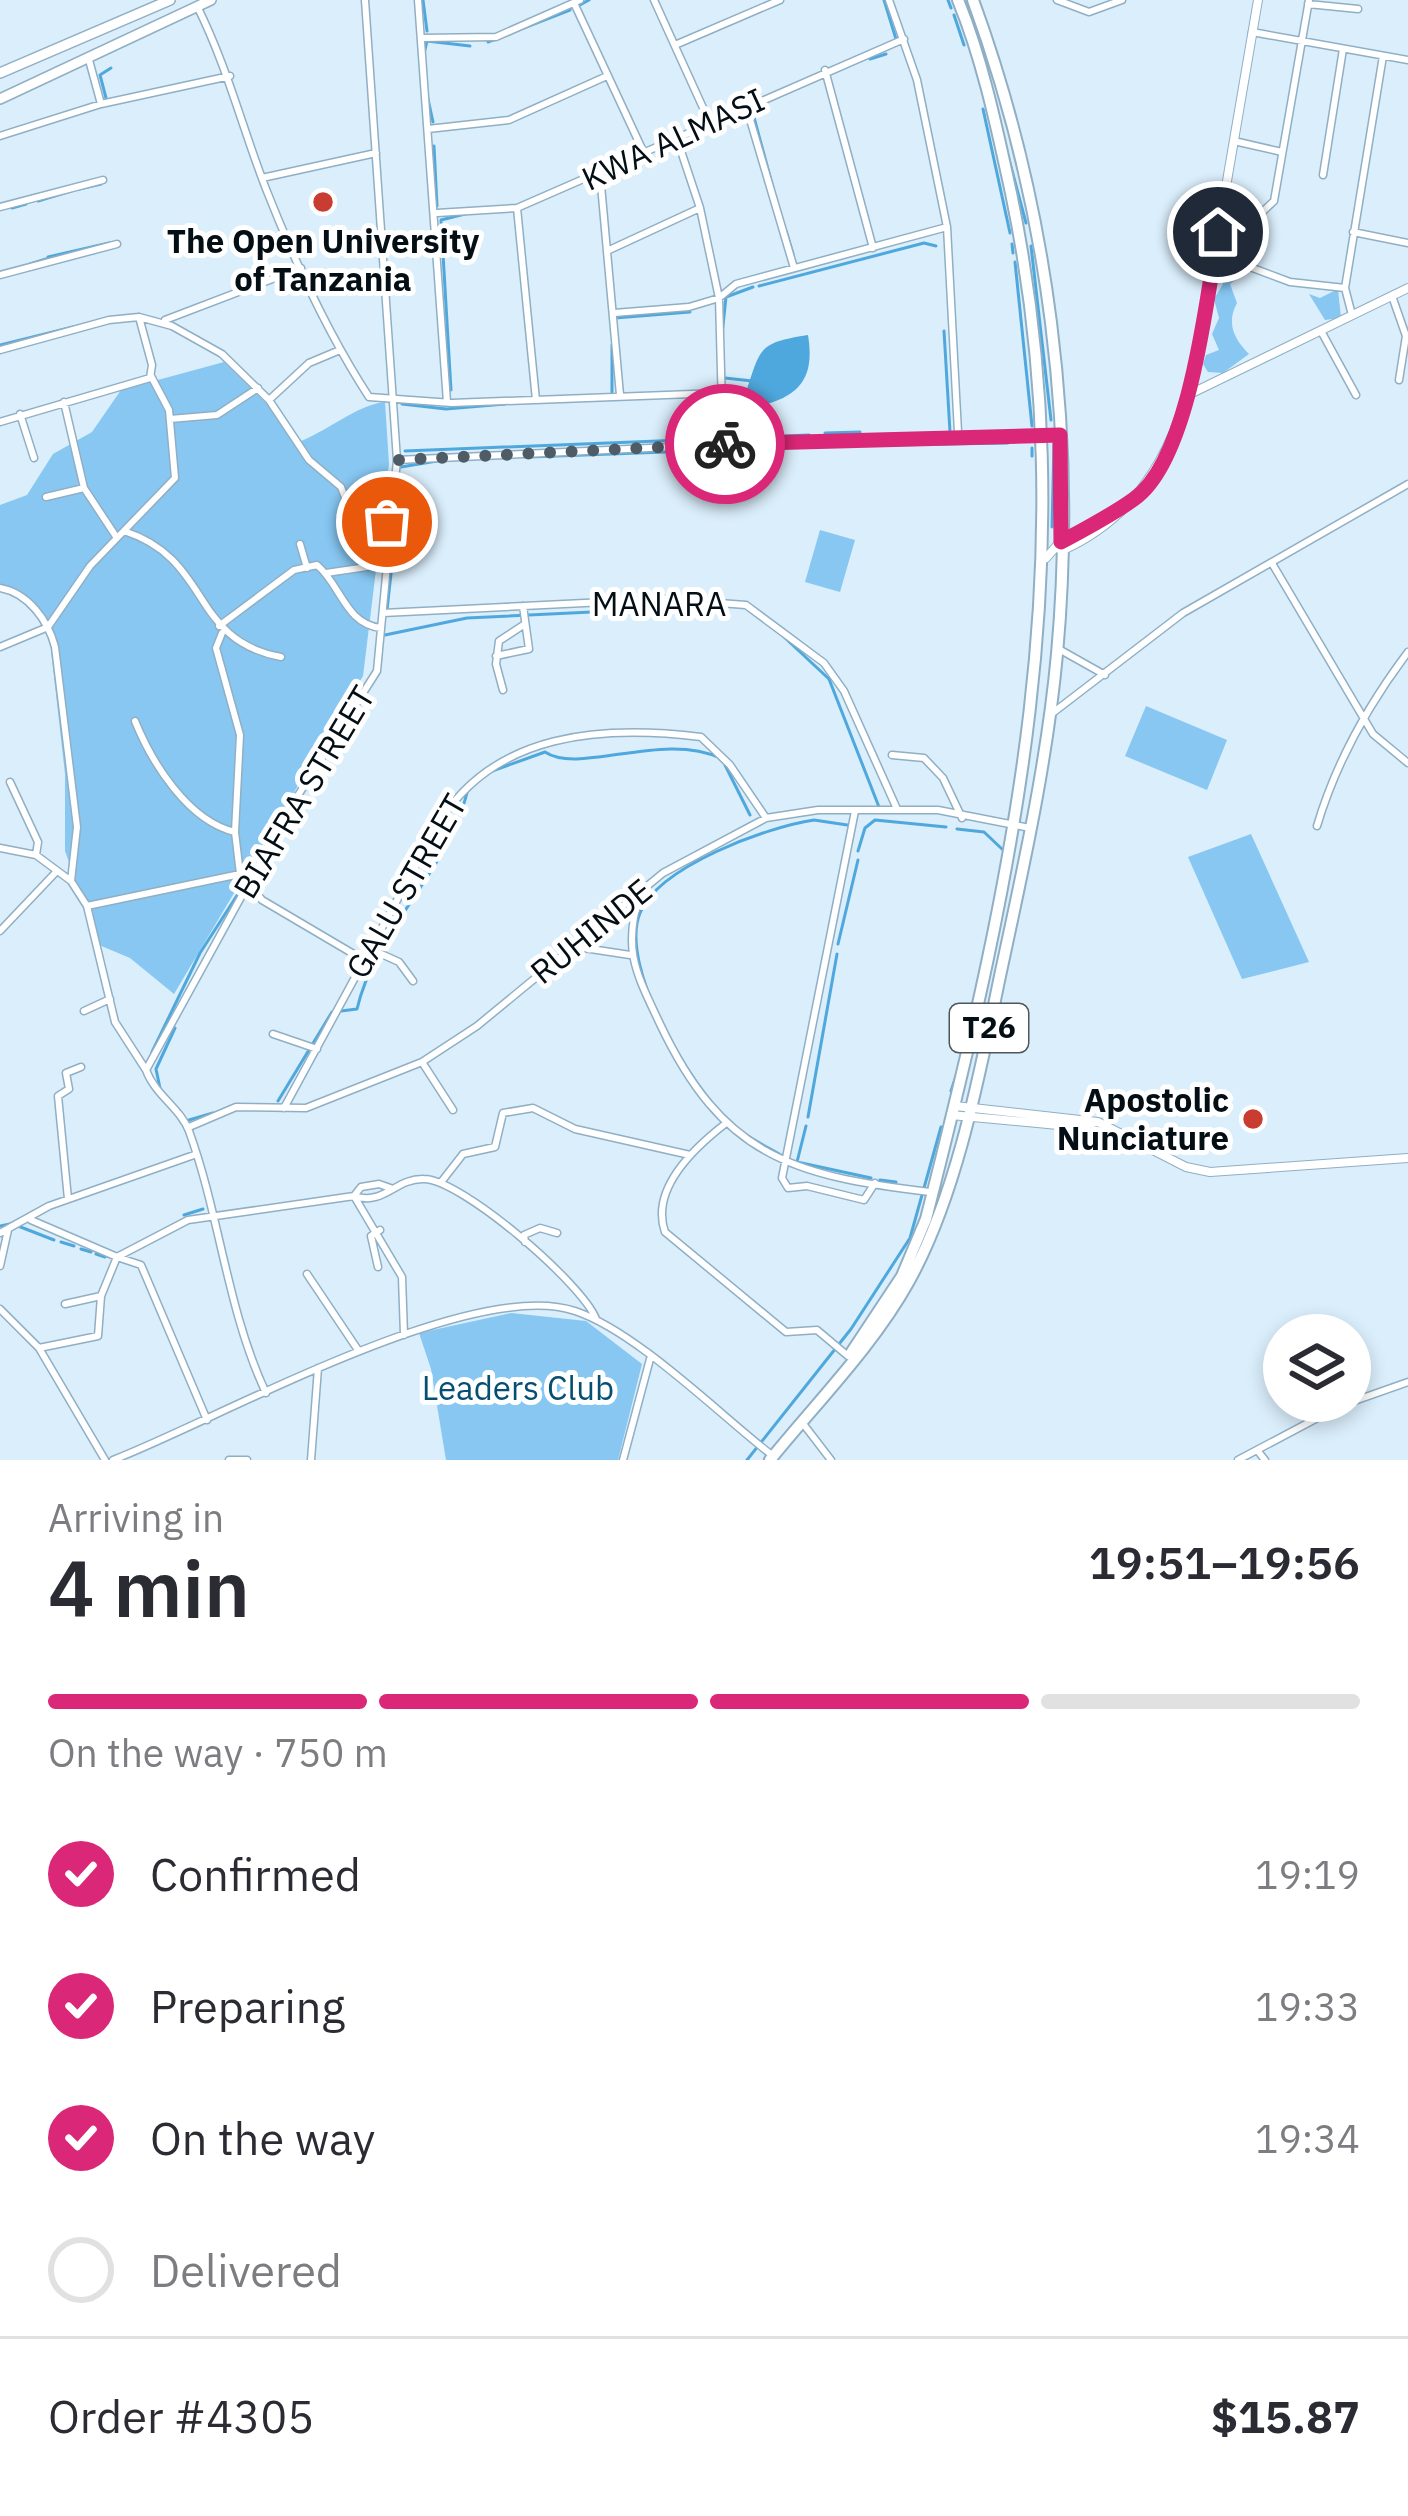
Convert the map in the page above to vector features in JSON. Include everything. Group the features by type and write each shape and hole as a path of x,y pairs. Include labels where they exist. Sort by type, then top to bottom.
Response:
{"highway":[{"name":"T26","path":"769,1458 848,1356 902,1276 932,1192 1016,822 1046,558 1036,346 999,134 958,0"},
{"name":"T26","path":"769,1458 864,1346 909,1280 929,1238 966,1114 1031,829 1050,715 1061,546 1060,435 1044,260 973,0"}],"main road":[{"path":"1,69 170,0"},
{"path":"0,99 211,0"}],"street":[{"name":"BIAFRA STREET","path":"146,1070 248,885 376,671 397,460 365,0"},
{"path":"418,0 447,402"},
{"path":"654,0 709,121"},
{"path":"675,45 780,0"},
{"path":"890,0 904,39 947,227 958,434"},
{"path":"1057,0 1089,12 1122,0"},
{"path":"1046,558 1134,500 1162,461 1188,395 1258,0"},
{"path":"421,38 496,38 577,1 643,152"},
{"path":"1221,218 1269,211 1308,2 1358,9"},
{"path":"197,6 230,76 262,178 301,268 340,350 370,397 447,402 719,393"},
{"path":"1252,32 1408,60"},
{"name":"KWA ALMASI","path":"436,213 517,208 824,70 904,39"},
{"path":"1323,175 1343,50"},
{"path":"88,56 101,104"},
{"path":"1352,315 1345,288 1383,56"},
{"path":"824,70 874,248"},
{"path":"0,136 101,104 230,76"},
{"path":"427,129 509,119 607,76"},
{"path":"746,106 794,268"},
{"path":"676,135 700,208 718,298 723,444"},
{"path":"1234,141 1282,152"},
{"path":"262,178 376,153"},
{"path":"600,174 620,395"},
{"path":"0,207 103,180"},
{"path":"517,208 536,400"},
{"path":"607,251 700,208"},
{"path":"614,314 669,310 718,298 736,284 947,227"},
{"path":"1218,232 1243,264 1290,282 1345,288"},
{"path":"1353,232 1408,243"},
{"path":"0,275 117,244"},
{"path":"161,321 301,268"},
{"path":"1188,395 1408,288"},
{"path":"1392,296 1406,337 1399,380"},
{"path":"0,647 48,627 90,566 175,478 170,419 151,376 139,317"},
{"path":"0,350 97,322 139,317 161,321 222,354 258,388 310,460 338,483 353,518 391,521"},
{"path":"1321,331 1356,395"},
{"path":"269,400 304,367 340,350"},
{"path":"1197,356 1207,376 1225,377"},
{"path":"0,422 151,376"},
{"path":"170,419 217,415 258,388"},
{"path":"64,402 84,488 117,538"},
{"path":"20,414 34,458"},
{"path":"397,460 958,434 1060,435"},
{"path":"1050,715 1183,613 1408,484"},
{"path":"46,497 84,488"},
{"path":"124,530 166,550 220,630 281,656"},
{"path":"300,544 307,568"},
{"path":"326,573 387,564"},
{"path":"362,959 262,900 240,874 235,832 240,735 215,648 220,630 294,570 317,565 349,610 364,623 381,628"},
{"path":"1273,565 1363,718 1408,763"},
{"path":"0,588 25,598 48,627 77,827 71,880"},
{"name":"MANARA","path":"382,613 524,615 695,599 729,601 758,611 812,651 834,677 897,809"},
{"path":"496,656 530,649 524,615"},
{"path":"503,691 496,656 500,641 524,615"},
{"path":"1057,648 1106,675"},
{"path":"1317,826 1328,789 1363,718 1408,652"},
{"path":"135,721 169,783 212,827 235,832"},
{"name":"GALU STREET","path":"284,1108 368,948 461,789 488,767 542,742 609,736 701,737 730,765 766,818"},
{"path":"892,755 924,758 944,778 962,818"},
{"path":"10,782 38,842 36,855"},
{"name":"RUHINDE","path":"188,1127 226,1109 284,1108 334,1100 422,1062 477,1026 641,890 705,846 766,818 897,809 1016,822"},
{"path":"855,811 782,1178 788,1188 807,1186 864,1200 875,1183"},
{"path":"1016,822 1031,829"},
{"path":"0,848 36,855 71,880 87,906 115,1022 161,1100 188,1127 244,1340 266,1394"},
{"path":"0,931 57,871"},
{"path":"87,906 240,874"},
{"path":"641,890 630,955 685,1076 725,1124 787,1164 932,1192"},
{"path":"572,946 587,952 630,955"},
{"path":"368,948 399,962 413,980"},
{"path":"84,1011 110,999"},
{"path":"273,1034 317,1049"},
{"path":"422,1062 453,1110"},
{"path":"68,1199 58,1096 69,1089 66,1073 81,1066"},
{"path":"442,1181 463,1154 495,1147 503,1113 517,1108 533,1108 575,1129 690,1155"},
{"path":"951,1110 1098,1122 1186,1167 1210,1172 1408,1158"},
{"path":"725,1124 690,1155 661,1208 673,1242 786,1331 818,1330 848,1356"},
{"path":"0,1266 4,1232 68,1199 194,1155"},
{"path":"39,1348 98,1336 101,1296 117,1257 188,1220 354,1196 368,1200 411,1180 442,1181 525,1239 572,1283 596,1319"},
{"path":"354,1196 361,1187 379,1184 393,1189"},
{"path":"354,1196 380,1231 406,1291 404,1335"},
{"path":"31,1220 147,1270 207,1420"},
{"path":"525,1239 540,1228 557,1233"},
{"path":"377,1267 371,1236 380,1231"},
{"path":"307,1274 358,1350"},
{"path":"65,1304 101,1296"},
{"path":"0,1309 39,1348 108,1460 358,1350 526,1305 558,1306 596,1319 769,1458"},
{"path":"623,1460 650,1359"},
{"path":"311,1460 318,1368"},
{"path":"1238,1460 1340,1406 1408,1382"},
{"path":"801,1420 831,1460"},
{"path":"1257,1450 1265,1460"},
{"path":"229,1460 247,1460"}],"green space":[{"path":"1226,252 1242,275 1230,284 1237,303 1232,324 1249,354 1223,373 1208,372 1203,364 1206,355 1219,350 1212,334 1219,318 1214,299 1223,284 1219,269"},
{"path":"1338,289 1341,318 1325,320 1309,294 1320,298"},
{"path":"224,362 274,411 296,443 363,408 385,402 389,464 363,676 174,994 130,958 99,945 65,851 65,774 50,641 36,616 13,593 0,588 0,505 27,495 53,454 92,432 121,390"},
{"path":"820,530 855,540 840,592 805,582"},
{"path":"1146,706 1227,740 1207,790 1125,756"},
{"path":"1251,834 1309,962 1242,979 1188,857"},
{"name":"Leaders Club","path":"511,1313 586,1321 642,1364 618,1460 446,1460 431,1369 419,1333"}],"shaded area":[{"path":"808,335 809,363 795,390 760,406 745,395 763,350"}],"waterway":[{"path":"423,0 427,31"},
{"path":"578,6 589,0"},
{"path":"884,0 896,39"},
{"path":"948,0 951,8"},
{"path":"969,9 1026,223"},
{"path":"488,42 570,10"},
{"path":"954,15 964,45"},
{"path":"424,54 427,41 470,46"},
{"path":"870,59 886,54"},
{"path":"106,98 100,75 111,68"},
{"path":"428,99 433,122"},
{"path":"983,109 1010,233"},
{"path":"752,110 773,188"},
{"path":"434,146 437,206"},
{"path":"79,189 101,184"},
{"path":"38,201 71,191"},
{"path":"12,208 26,204"},
{"path":"451,390 441,220 465,214"},
{"path":"786,231 793,254"},
{"path":"48,257 109,243"},
{"path":"759,286 924,243 936,246"},
{"path":"1012,244 1013,253"},
{"path":"1031,246 1051,420"},
{"path":"30,264 46,259"},
{"path":"1015,262 1032,426"},
{"path":"722,335 726,297 753,287"},
{"path":"615,318 690,312"},
{"path":"525,314 532,382"},
{"path":"0,345 73,327"},
{"path":"944,331 950,432"},
{"path":"612,345 612,395"},
{"path":"725,378 752,381"},
{"path":"755,402 761,434"},
{"path":"402,404 446,409 505,404"},
{"path":"825,433 860,432"},
{"path":"405,451 809,435"},
{"path":"826,446 1008,443"},
{"path":"1052,527 1054,444"},
{"path":"1032,448 1032,456"},
{"path":"530,457 720,450"},
{"path":"401,467 437,461"},
{"path":"387,610 393,555"},
{"path":"385,635 467,618 718,606"},
{"path":"783,636 829,679 879,807"},
{"path":"492,771 545,752 579,759 673,749 720,758"},
{"path":"725,765 750,815"},
{"path":"341,1011 357,1009 379,952 444,849 467,793"},
{"path":"814,820 854,826 786,1158 738,1129 697,1083 649,994 636,936 640,913 651,896 691,865 743,840 814,820"},
{"path":"858,851 865,828 875,820 946,827"},
{"path":"957,829 984,832 1002,849"},
{"path":"838,944 858,860"},
{"path":"152,1052 200,953 245,883"},
{"path":"808,1117 837,954"},
{"path":"278,1101 332,1012"},
{"path":"160,1088 156,1069 175,1028"},
{"path":"951,1091 956,1076"},
{"path":"189,1120 213,1113"},
{"path":"806,1126 797,1162 871,1178"},
{"path":"747,1460 851,1329 910,1238 941,1127"},
{"path":"880,1180 896,1182"},
{"path":"184,1215 203,1209"},
{"path":"0,1226 10,1224"},
{"path":"18,1226 54,1240"},
{"path":"61,1242 74,1246"},
{"path":"81,1249 91,1252"},
{"path":"96,1254 105,1257"}],"way so far":[{"path":"387,522 391,521 397,460 725,444"}],"place":[{"name":"The Open University of Tanzania","path":"323,202"},
{"name":"Apostolic Nunciature","path":"1253,1119"}],"route":[{"path":"725,444 1010,432 1060,435 1061,542 1134,500 1162,461 1188,395 1218,232"}]}
